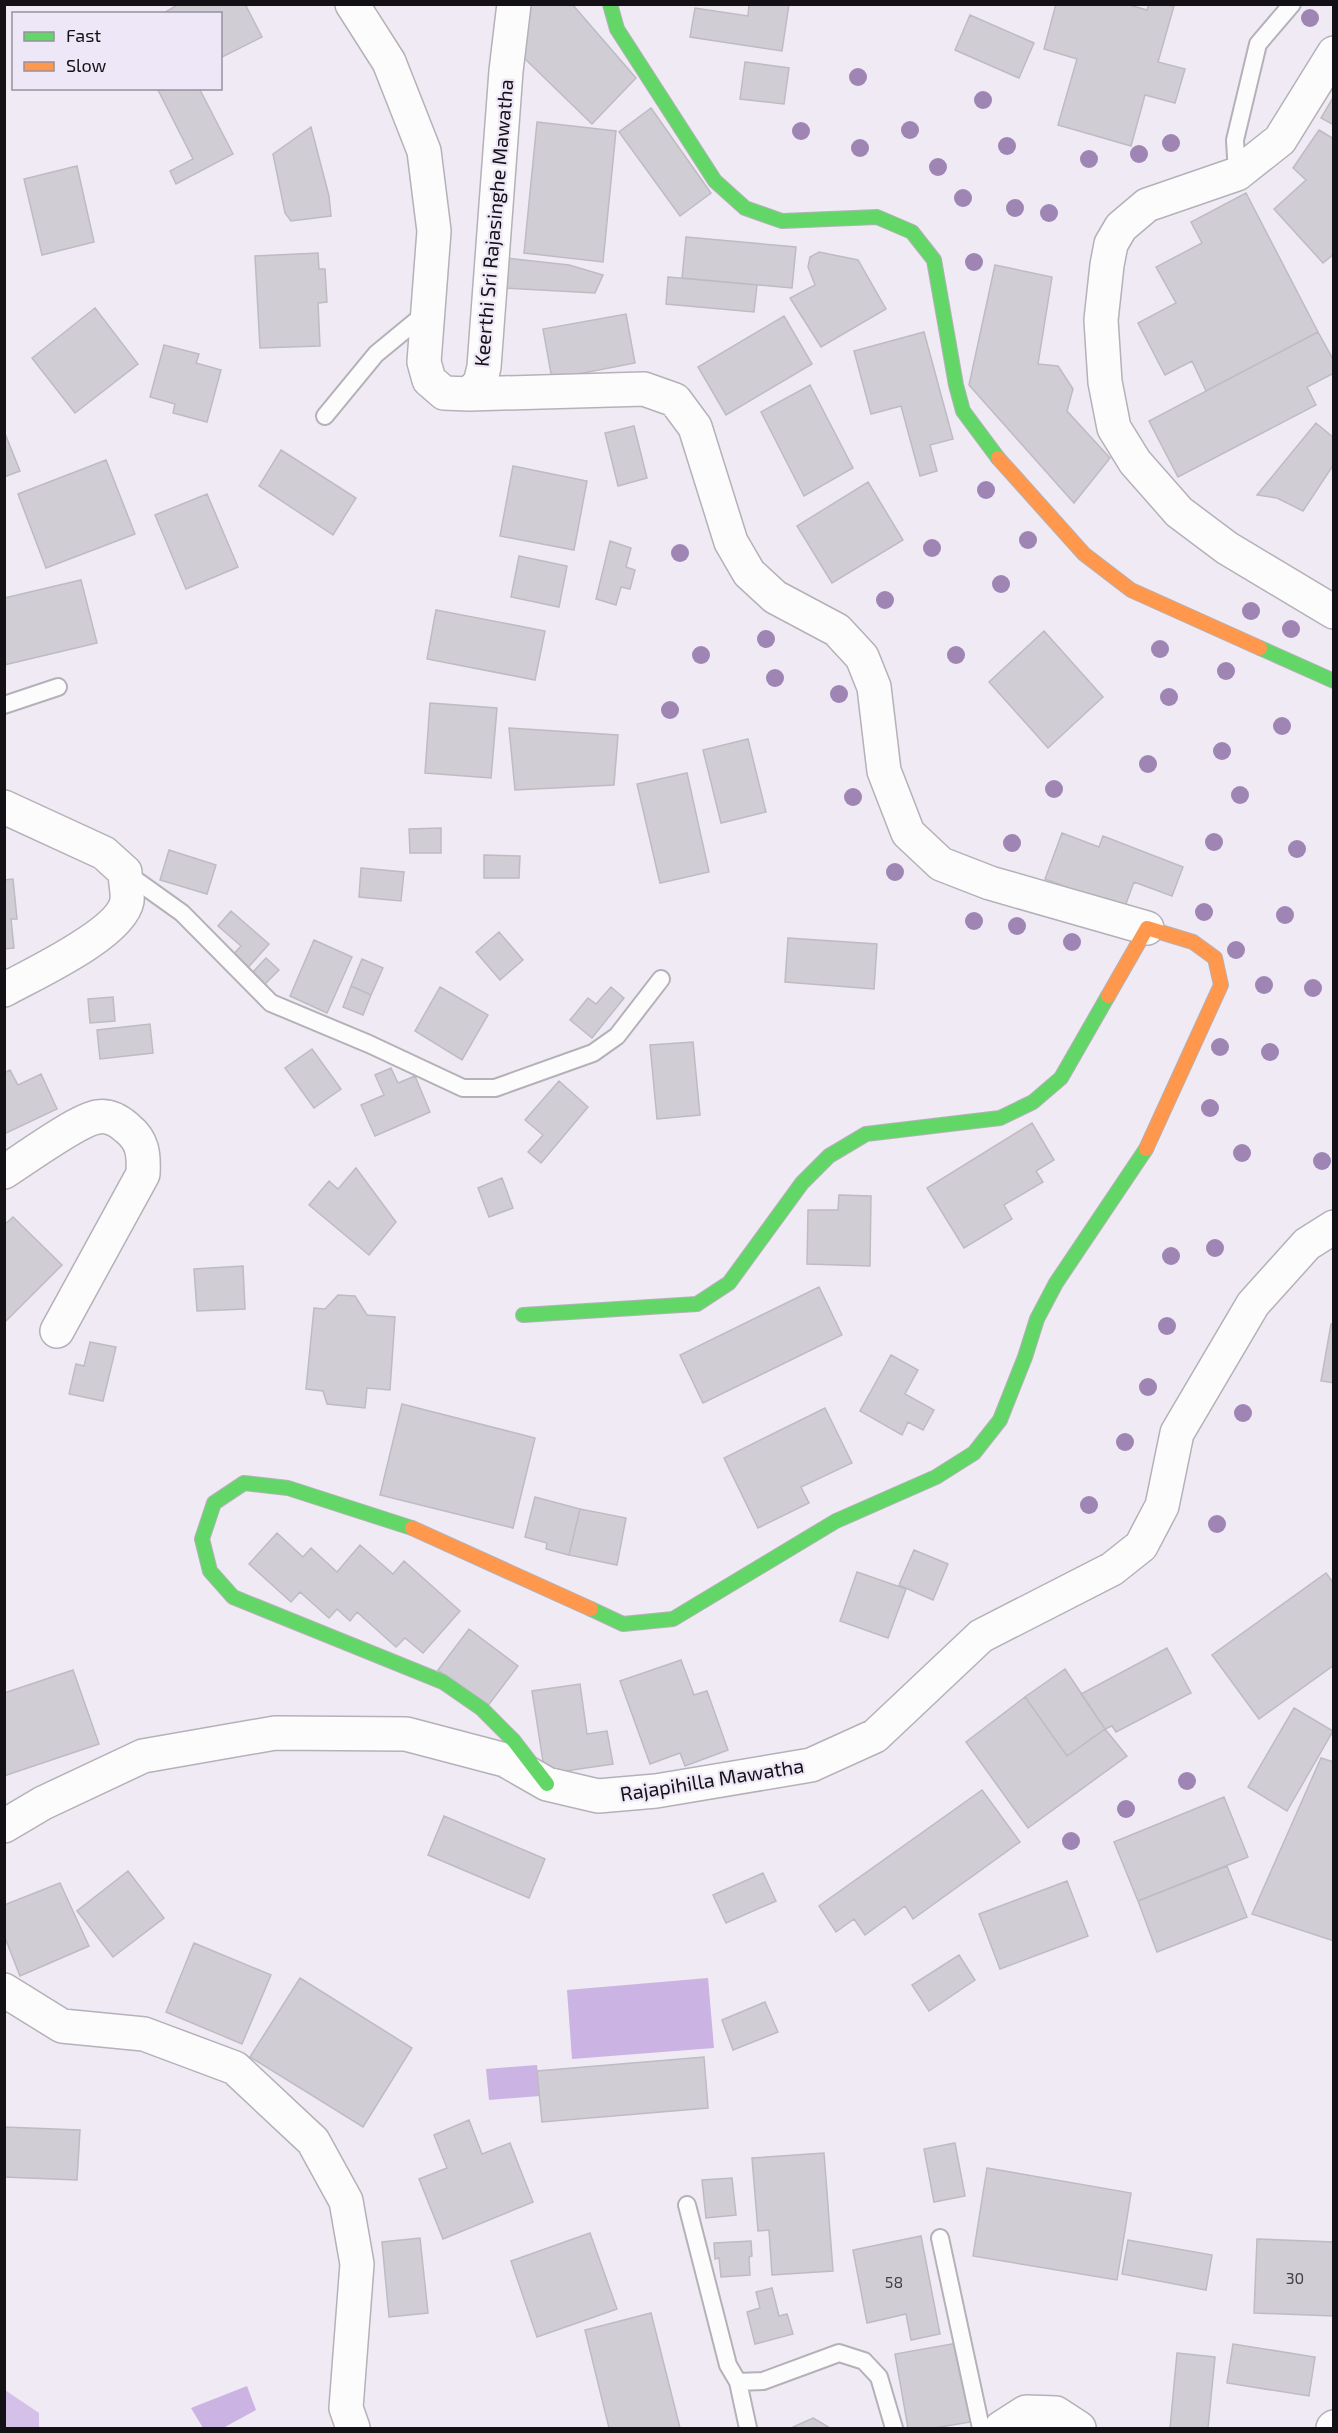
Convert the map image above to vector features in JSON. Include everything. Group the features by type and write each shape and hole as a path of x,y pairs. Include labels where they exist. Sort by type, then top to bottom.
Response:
{"street":[{"name":"Keerthi Sri Rajasinghe Mawatha","path":"352,4 389,62 424,152 434,231 424,362 429,380 444,393 469,394 480,383 484,367 506,71 514,4"},
{"path":"610,4 616,28 715,181 745,208 783,221 877,217 912,232 934,260 956,385 963,411 986,444 1084,554 1131,590 1334,681"},
{"path":"1334,53 1280,140 1237,174 1147,205 1121,227 1111,244 1101,320 1105,382 1114,428 1135,462 1179,512 1227,548 1334,612"},
{"path":"469,394 644,389 675,400 694,427 731,542 749,573 775,597 837,630 862,657 874,687 884,771 908,833 941,864 990,883 1193,942 1215,958 1221,985 1148,1147 1056,1283 1037,1319 1025,1357 1000,1420 974,1453 936,1477 836,1521 673,1619 623,1624 421,1532 288,1488 244,1483 214,1503 202,1539 210,1571 233,1597 443,1682 482,1709 514,1741 547,1784"},
{"path":"4,807 104,853 125,873 127,902 115,922 91,942 4,990"},
{"path":"523,1315 697,1304 729,1283 802,1183 829,1156 866,1134 1000,1118 1033,1102 1061,1078 1147,928"},
{"path":"4,1172 80,1124 98,1116 117,1119 137,1136 144,1153 143,1174 57,1331"},
{"name":"Rajapihilla Mawatha","path":"4,1826 43,1803 143,1756 275,1733 406,1734 505,1760 547,1784 598,1796 656,1791 811,1765 875,1736 981,1636 1112,1569 1141,1546 1162,1506 1178,1433 1253,1304 1307,1244 1334,1227"},
{"path":"4,1990 62,2026 144,2034 235,2068 313,2141 346,2201 357,2264 346,2408 353,2428"},
{"path":"1001,2428 1026,2412 1056,2414 1079,2428"}],"lane":[{"path":"1237,174 1235,140 1258,44 1292,4"},
{"path":"325,416 375,354 428,311"},
{"path":"4,705 58,687"},
{"path":"125,873 182,913 271,1004 369,1044 463,1088 495,1088 593,1053 617,1036 660,979"},
{"path":"687,2205 728,2365 738,2382 748,2428"},
{"path":"940,2238 981,2428"},
{"path":"738,2382 763,2381 839,2353 864,2361 879,2377 894,2428"}],"shaded area":[{"path":"708,1978 714,2048 572,2059 567,1990"},
{"path":"537,2065 540,2096 489,2100 486,2069"},
{"path":"247,2386 256,2410 223,2428 203,2428 191,2408"},
{"path":"5,2390 39,2413 39,2428 5,2428"}],"building":[{"path":"179,4 245,4 262,37 222,57 222,12 165,12"},
{"path":"529,4 572,4 636,78 592,124 522,56"},
{"path":"749,4 789,4 782,51 690,37 695,8 748,16"},
{"path":"1056,4 1126,4 1147,10 1149,4 1174,6 1158,62 1185,69 1175,103 1145,95 1131,146 1058,125 1077,59 1044,49"},
{"path":"970,15 1034,43 1019,78 955,50"},
{"path":"745,62 789,68 784,104 740,99"},
{"path":"158,90 200,90 233,154 176,184 170,171 193,159"},
{"path":"1334,96 1334,125 1321,118"},
{"path":"651,108 711,193 680,216 619,132"},
{"path":"537,122 616,131 603,262 524,253"},
{"path":"311,127 329,196 331,216 291,221 285,213 273,154"},
{"path":"1319,130 1334,139 1334,254 1323,263 1274,209 1306,180 1293,168"},
{"path":"77,166 94,242 42,255 24,179"},
{"path":"1246,193 1318,332 1206,391 1192,361 1165,375 1138,323 1176,303 1156,267 1202,243 1191,222"},
{"path":"686,237 796,247 792,288 682,278"},
{"path":"819,252 858,260 886,309 821,347 790,298 815,285 808,267 810,257"},
{"path":"318,253 319,269 325,269 327,302 318,303 320,346 260,348 255,256"},
{"path":"505,258 569,265 603,275 595,293 501,288"},
{"path":"995,265 1052,277 1038,364 1058,366 1073,389 1067,411 1110,458 1074,503 969,385"},
{"path":"668,277 757,285 754,312 666,304"},
{"path":"95,308 138,364 75,413 32,358"},
{"path":"626,314 635,363 552,379 543,329"},
{"path":"784,316 812,364 726,415 698,367"},
{"path":"924,332 953,439 930,445 937,471 920,476 901,406 871,414 854,351"},
{"path":"1318,332 1334,361 1334,373 1307,387 1316,405 1178,477 1149,421"},
{"path":"164,345 199,354 196,363 221,370 207,422 173,413 175,404 150,397"},
{"path":"810,385 853,468 804,496 761,412"},
{"path":"1316,423 1334,438 1334,464 1303,511 1277,498 1257,495"},
{"path":"634,426 647,478 618,486 605,433"},
{"path":"4,431 20,471 4,477"},
{"path":"281,450 356,498 333,535 259,486"},
{"path":"106,460 135,534 46,568 18,494"},
{"path":"513,466 587,481 574,550 500,536"},
{"path":"868,482 903,540 832,583 797,526"},
{"path":"207,494 238,567 186,589 155,515"},
{"path":"610,541 631,548 626,567 635,570 630,589 621,587 616,605 596,599"},
{"path":"519,556 567,566 559,607 511,597"},
{"path":"81,580 97,643 4,665 4,598"},
{"path":"436,610 545,631 535,680 427,659"},
{"path":"1044,631 1103,697 1048,748 989,682"},
{"path":"430,703 497,708 491,778 425,773"},
{"path":"509,728 618,735 614,785 515,790"},
{"path":"748,739 766,812 721,823 703,750"},
{"path":"687,773 709,872 660,883 637,784"},
{"path":"441,828 441,853 410,853 409,829"},
{"path":"1062,833 1099,847 1103,836 1183,867 1172,896 1134,882 1124,909 1045,879"},
{"path":"169,850 216,865 207,894 160,880"},
{"path":"484,855 520,856 519,878 484,878"},
{"path":"361,868 404,872 401,901 359,897"},
{"path":"13,879 17,919 11,919 14,948 4,949 4,880"},
{"path":"231,911 269,944 246,970 231,957 241,946 218,926"},
{"path":"499,932 523,960 500,980 476,952"},
{"path":"788,938 877,944 874,989 785,982"},
{"path":"314,940 352,957 327,1013 290,996"},
{"path":"266,958 279,970 264,985 252,973"},
{"path":"362,959 383,968 371,995 351,986"},
{"path":"351,986 371,995 363,1015 343,1007"},
{"path":"440,987 488,1015 462,1060 415,1031"},
{"path":"611,987 624,998 592,1038 570,1020 588,998 596,1004"},
{"path":"113,997 115,1021 90,1023 88,999"},
{"path":"150,1024 153,1053 100,1059 97,1030"},
{"path":"693,1042 700,1115 657,1119 650,1045"},
{"path":"312,1049 341,1089 314,1108 285,1068"},
{"path":"391,1068 398,1083 415,1076 430,1112 375,1136 361,1105 384,1095 375,1075"},
{"path":"10,1070 18,1085 41,1074 57,1109 4,1134 4,1073"},
{"path":"559,1081 588,1107 541,1163 528,1152 543,1135 525,1120"},
{"path":"1032,1123 1054,1160 1036,1171 1043,1182 1004,1205 1012,1219 964,1248 927,1188"},
{"path":"356,1168 396,1222 369,1255 309,1205 329,1181 338,1189"},
{"path":"502,1178 513,1208 489,1217 478,1188"},
{"path":"839,1195 871,1196 870,1266 807,1264 808,1210 838,1210"},
{"path":"13,1217 62,1265 4,1323 4,1225"},
{"path":"243,1266 245,1309 197,1311 194,1269"},
{"path":"819,1287 842,1335 703,1403 680,1355"},
{"path":"338,1295 355,1296 367,1315 395,1317 390,1390 367,1388 365,1408 327,1404 323,1391 306,1389 314,1308 325,1309"},
{"path":"1331,1324 1334,1324 1334,1383 1321,1381"},
{"path":"90,1342 116,1347 103,1401 69,1394 76,1364 84,1366"},
{"path":"891,1355 918,1370 905,1394 934,1410 923,1430 908,1422 902,1435 860,1411"},
{"path":"402,1404 535,1438 513,1528 380,1495"},
{"path":"825,1408 852,1463 801,1487 809,1503 758,1528 724,1458"},
{"path":"535,1497 580,1509 569,1555 546,1549 547,1543 525,1537"},
{"path":"580,1509 626,1518 617,1565 569,1555"},
{"path":"277,1533 303,1557 311,1548 337,1572 360,1545 393,1574 404,1561 460,1611 423,1653 405,1638 396,1647 357,1612 350,1621 337,1609 329,1618 300,1592 291,1602 249,1564"},
{"path":"914,1550 948,1564 933,1600 899,1585"},
{"path":"857,1572 906,1589 888,1638 840,1621"},
{"path":"1326,1573 1334,1584 1334,1665 1259,1719 1212,1655"},
{"path":"469,1629 518,1666 487,1707 438,1670"},
{"path":"1167,1648 1191,1693 1116,1732 1112,1726 1105,1729 1081,1694"},
{"path":"681,1660 694,1695 707,1691 728,1750 685,1766 680,1753 650,1764 620,1681"},
{"path":"1065,1669 1105,1729 1067,1756 1025,1697"},
{"path":"73,1670 99,1744 4,1776 4,1693"},
{"path":"580,1684 587,1734 607,1731 613,1764 545,1774 532,1691"},
{"path":"1025,1697 1067,1756 1105,1729 1127,1756 1028,1828 966,1742"},
{"path":"1294,1708 1333,1731 1287,1811 1248,1787"},
{"path":"1321,1758 1334,1762 1334,1941 1252,1914"},
{"path":"982,1790 1020,1842 913,1919 905,1906 865,1935 854,1919 836,1932 819,1906"},
{"path":"1224,1797 1248,1857 1138,1901 1114,1842"},
{"path":"444,1816 545,1859 529,1898 428,1855"},
{"path":"1227,1866 1247,1917 1157,1952 1138,1901"},
{"path":"128,1871 164,1918 113,1957 77,1911"},
{"path":"763,1873 776,1901 726,1923 713,1895"},
{"path":"1067,1881 1088,1936 1000,1969 979,1914"},
{"path":"60,1883 89,1946 20,1976 4,1935 4,1905"},
{"path":"194,1943 271,1975 242,2044 166,2012"},
{"path":"959,1955 975,1980 929,2011 912,1985"},
{"path":"300,1978 412,2048 363,2127 250,2057"},
{"path":"765,2002 778,2032 733,2050 722,2020"},
{"path":"704,2057 708,2108 542,2122 537,2071"},
{"path":"469,2120 482,2154 510,2143 533,2202 443,2239 419,2179 447,2168 434,2135"},
{"path":"4,2127 80,2130 77,2180 4,2177"},
{"path":"955,2143 965,2196 934,2202 924,2149"},
{"path":"824,2153 833,2271 772,2275 769,2230 758,2231 752,2158"},
{"path":"987,2168 1131,2193 1117,2280 973,2256"},
{"path":"732,2178 736,2215 706,2218 702,2180"},
{"path":"590,2233 617,2309 537,2337 511,2261"},
{"path":"921,2236 940,2334 911,2340 906,2314 867,2323 853,2250"},
{"path":"420,2238 428,2313 389,2317 382,2242"},
{"path":"1257,2239 1334,2242 1334,2316 1254,2313"},
{"path":"1128,2240 1212,2255 1206,2290 1122,2274"},
{"path":"751,2241 750,2275 721,2277 719,2258 715,2259 714,2243"},
{"path":"772,2288 779,2316 787,2314 793,2334 755,2344 747,2312 760,2308 756,2292"},
{"path":"651,2313 680,2428 609,2428 585,2330"},
{"path":"957,2343 971,2422 934,2428 908,2428 895,2354"},
{"path":"1233,2344 1315,2357 1309,2396 1227,2383"},
{"path":"1177,2353 1215,2357 1208,2428 1170,2428"},
{"path":"813,2418 830,2428 791,2428"}],"traffic: fast":[{"path":"610,4 617,29 715,181 745,208 782,221 877,217 912,232 934,260 956,385 963,411 998,458"},
{"path":"1260,648 1334,681"},
{"path":"523,1315 697,1304 729,1283 802,1183 829,1156 866,1134 1000,1118 1033,1102 1061,1078 1108,996"},
{"path":"591,1609 623,1624 673,1619 836,1521 936,1477 974,1453 1000,1420 1025,1357 1037,1319 1056,1283 1146,1149"},
{"path":"412,1528 288,1488 244,1483 214,1503 202,1539 210,1571 233,1597 443,1682 482,1709 514,1741 547,1784"}],"traffic: slow":[{"path":"998,458 1084,554 1131,590 1260,648"},
{"path":"1108,996 1147,928 1193,942 1215,958 1221,985 1146,1149"},
{"path":"412,1528 591,1609"}]}
